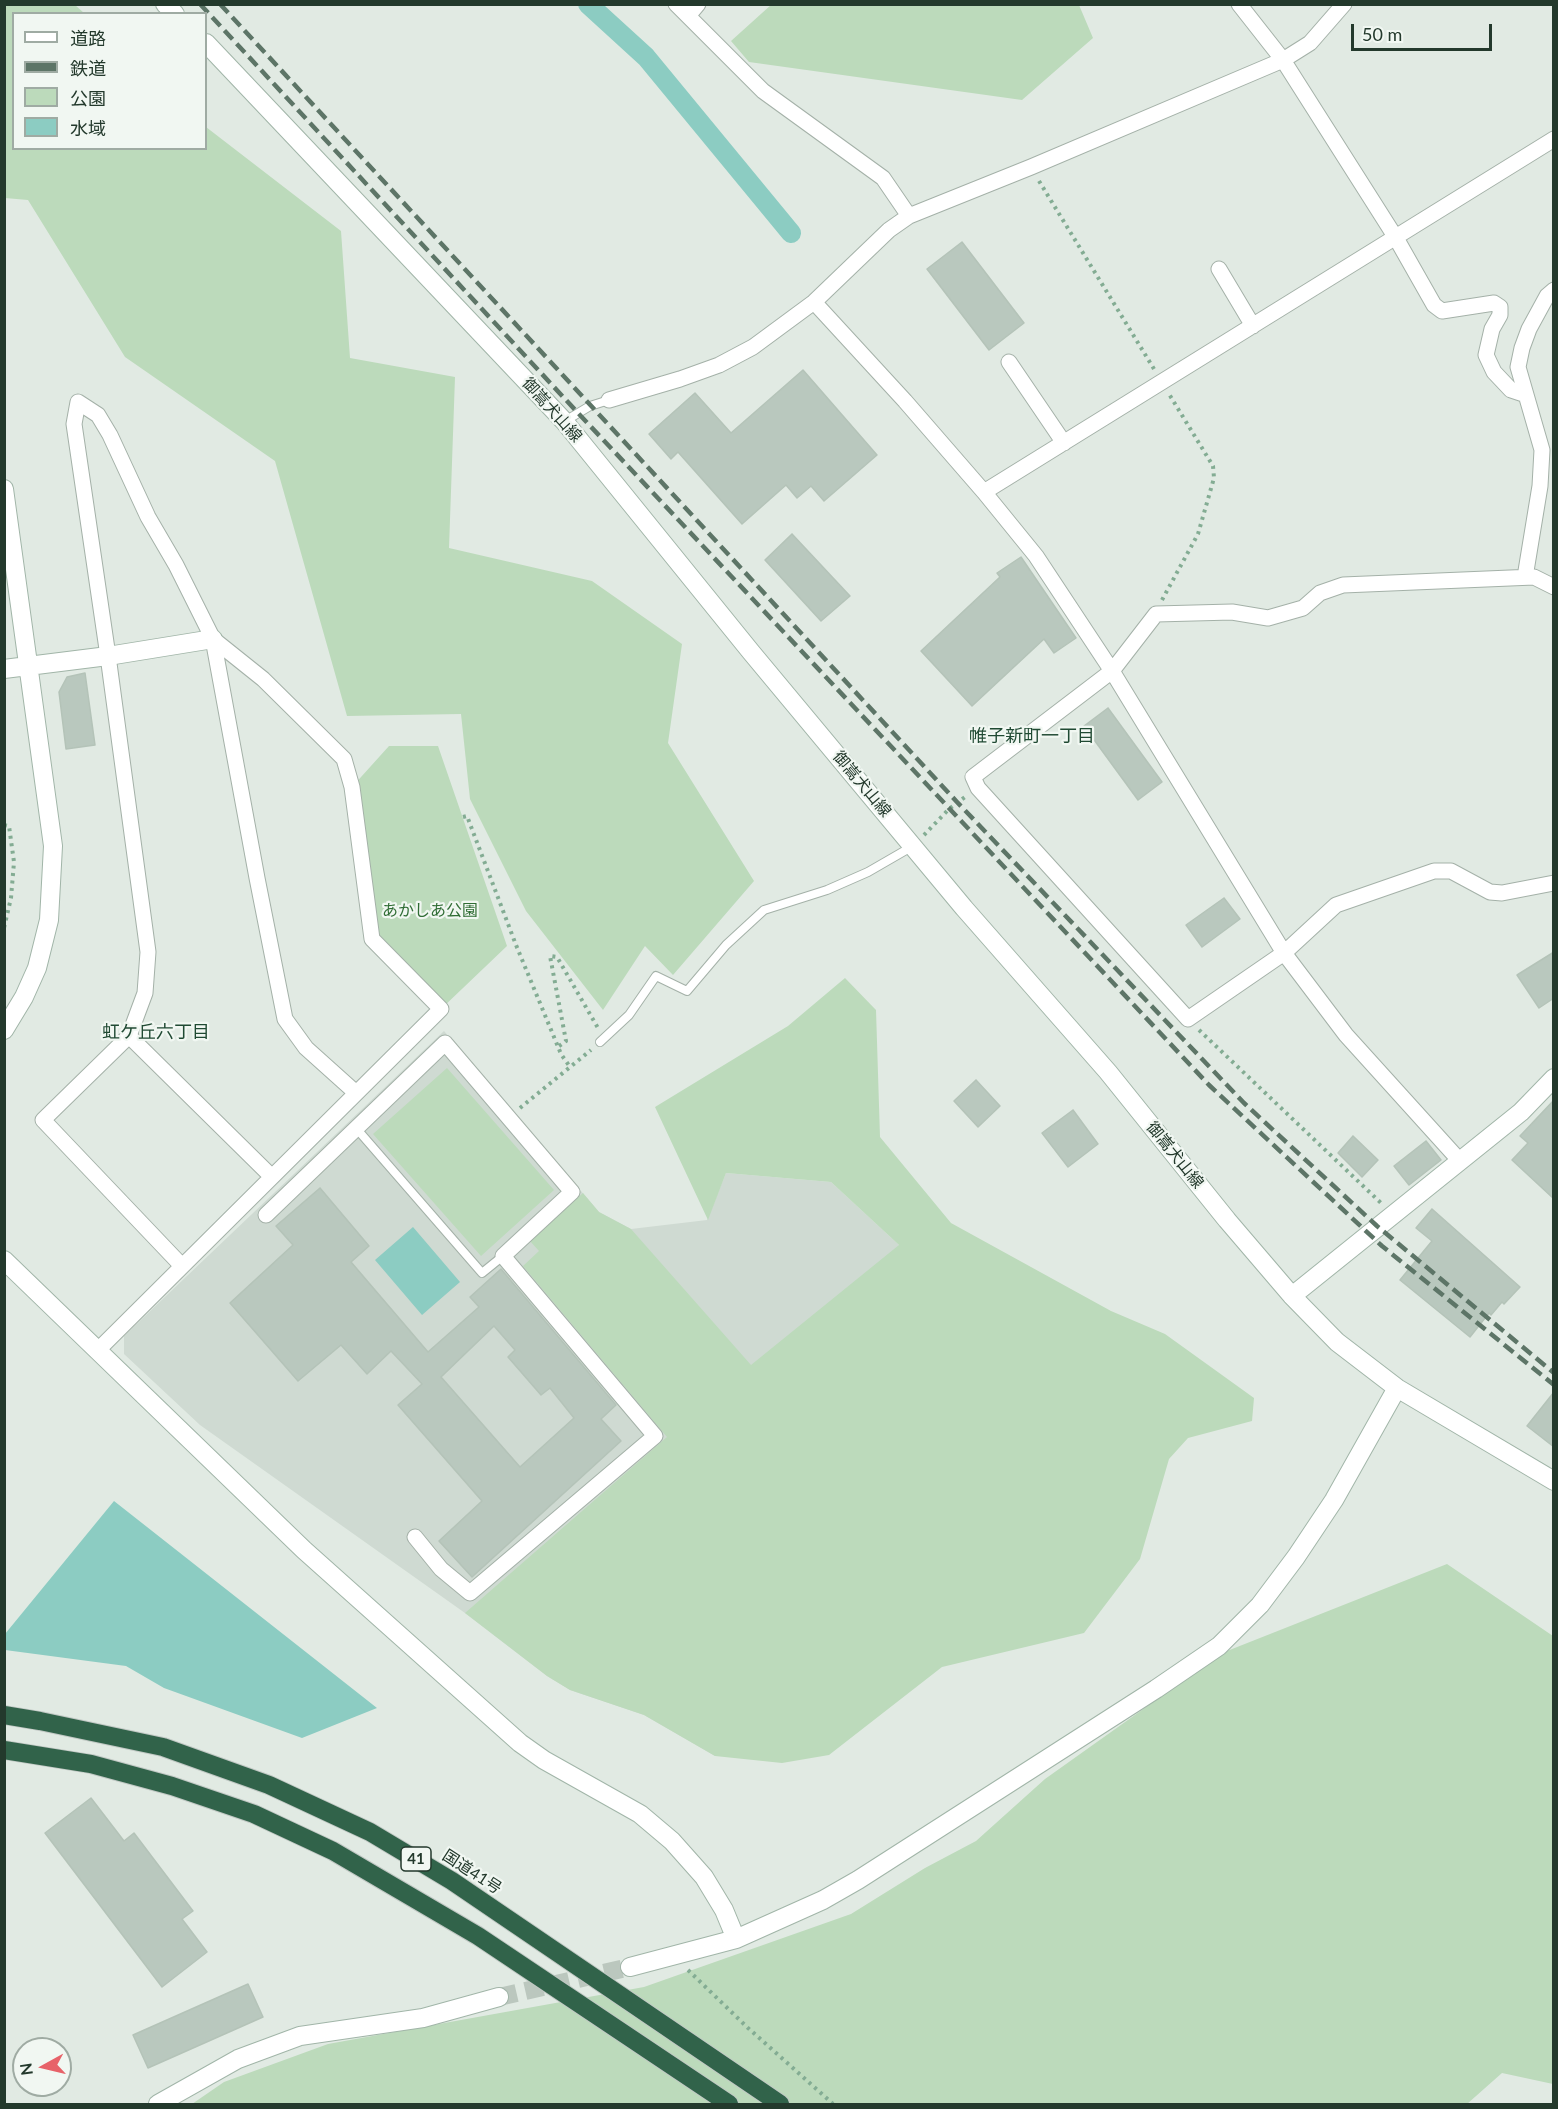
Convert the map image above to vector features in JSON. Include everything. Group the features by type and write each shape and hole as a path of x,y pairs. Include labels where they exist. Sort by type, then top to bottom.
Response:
{"highway":[{"name":"国道41号","path":"4,1715 163,1748 269,1785 370,1832 452,1881 780,2104"},
{"name":"41","path":"4,1750 91,1764 172,1786 254,1814 333,1851 478,1936 729,2104"}],"street":[{"path":"676,4 693,10 763,91 883,178 909,216"},
{"path":"1239,4 1283,60 1396,238 1434,305 1442,311 1494,303 1500,307 1500,315 1492,329 1486,355 1494,372 1511,390 1526,395"},
{"path":"609,400 680,379 718,365 753,347 814,302 889,230 909,216 1283,60 1310,43 1344,4"},
{"name":"御嵩犬山線","path":"207,44 564,421 751,652 964,908 1108,1072 1227,1220 1292,1296 1336,1342 1397,1388 1554,1481"},
{"path":"984,492 1554,139"},
{"path":"1219,269 1253,326"},
{"path":"1525,577 1540,486 1542,450 1518,368 1529,329 1548,296 1554,290"},
{"path":"814,302 905,401 984,492 1041,563 1112,671 1284,953 1346,1035 1460,1161"},
{"path":"1009,362 1064,443"},
{"path":"182,1266 43,1120 129,1036 145,993 148,952 74,424 78,402 98,415 110,435 148,517 176,565 213,639 256,878 285,1019 306,1048 355,1092"},
{"path":"4,489 53,846 49,920 37,968 24,997 4,1030"},
{"path":"1554,587 1534,577 1343,585 1320,593 1303,609 1268,618 1232,612 1156,614 1112,671 973,777 978,788 1188,1019 1284,953 1336,905 1434,871 1451,871 1490,892 1502,893 1554,883"},
{"path":"4,669 108,656 213,639 264,679 344,759 352,787 372,939 441,1009 98,1350"},
{"path":"129,1036 271,1176"},
{"path":"266,1215 446,1043 511,1115 572,1192 503,1256 655,1436 470,1593 441,1569 415,1537"},
{"path":"1292,1296 1521,1112 1554,1078"},
{"path":"4,1260 304,1550 520,1743 544,1760 640,1814 672,1841 704,1877 724,1910 736,1940"},
{"path":"630,1967 736,1940 795,1914 858,1880 1156,1689 1219,1646 1260,1605 1296,1557 1334,1500 1397,1388"},
{"path":"158,2104 238,2059 300,2036 423,2018 498,1997"}],"lane":[{"path":"564,421 590,406 609,400"},
{"path":"602,1041 630,1015 656,976 687,991 726,945 764,910 827,890 868,872 914,846"},
{"path":"356,1128 482,1273 503,1256"}],"path":[{"path":"914,846 949,809 978,788"},
{"path":"463,817 467,816 516,945 570,1067"},
{"path":"4,825 9,826 14,862 11,898 4,928"},
{"path":"511,1115 602,1041 557,957 550,956 566,1041 559,1046"},
{"path":"1188,1019 1393,1215"},
{"path":"677,1955 706,1989 833,2104"}],"shaded area":[{"path":"444,1031 599,1212 631,1229 707,1220 726,1173 831,1182 899,1245 715,1756 644,1715 570,1690 547,1676 465,1613 200,1425 124,1354 124,1336"}],"green space":[{"path":"772,4 1079,5 1093,38 1022,100 749,62 731,41"},
{"path":"4,5 75,5 83,12 12,12 12,150 207,150 207,128 341,231 350,358 455,377 449,548 592,581 682,644 668,743 754,881 673,975 645,946 603,1010 526,911 470,799 461,714 347,716 275,461 125,357 28,200 5,198"},
{"name":"あかしあ公園","path":"389,746 438,746 507,946 441,1009 372,939 352,787"},
{"path":"845,978 876,1010 880,1137 951,1223 1111,1311 1165,1334 1254,1398 1252,1421 1188,1438 1169,1459 1140,1559 1084,1633 942,1667 829,1755 782,1763 715,1756 644,1715 570,1690 547,1676 465,1613 667,1437 523,1266 539,1251 530,1241 583,1193 599,1212 631,1229 751,1365 899,1245 831,1182 726,1173 708,1220 655,1107 788,1026"},
{"path":"447,1068 554,1190 481,1256 373,1134"},
{"path":"1447,1564 1553,1636 1553,2084 1502,2073 1467,2104 192,2104 224,2082 328,2044 644,1987 851,1914 925,1868 976,1841 1045,1779 1222,1653"}],"water":[{"path":"413,1227 460,1282 422,1315 375,1260"},
{"path":"114,1501 377,1708 302,1738 164,1688 126,1666 5,1650 5,1634"}],"building":[{"path":"962,242 1024,323 989,350 927,269"},
{"path":"803,370 877,455 824,501 811,486 797,498 786,485 742,524 678,452 671,459 649,434 695,393 731,433"},
{"path":"792,534 850,596 821,621 765,560"},
{"path":"1021,557 1076,638 1054,653 1044,639 972,706 921,651 1000,577 997,573"},
{"path":"85,673 95,745 66,749 59,692 67,677"},
{"path":"1108,708 1162,782 1138,800 1084,726"},
{"path":"1224,898 1240,919 1202,947 1186,925"},
{"path":"1554,952 1554,998 1539,1008 1517,975"},
{"path":"976,1080 1000,1106 978,1127 954,1101"},
{"path":"1554,1100 1554,1199 1512,1160 1528,1143 1520,1136"},
{"path":"1073,1110 1098,1144 1068,1167 1042,1133"},
{"path":"1353,1136 1378,1160 1362,1177 1338,1153"},
{"path":"1426,1141 1441,1160 1409,1185 1394,1166"},
{"path":"320,1188 369,1246 351,1262 428,1352 479,1307 470,1297 501,1269 616,1405 601,1419 621,1441 472,1577 439,1541 482,1501 398,1405 422,1384 391,1351 367,1374 341,1345 298,1381 230,1303 293,1245 276,1226","holes":["494,1326 515,1350 508,1357 541,1395 550,1388 574,1418 520,1467 441,1377"]},
{"path":"1432,1209 1520,1287 1491,1315 1489,1313 1470,1337 1400,1280 1432,1241 1416,1228"},
{"path":"1554,1392 1554,1447 1527,1426"},
{"path":"91,1798 124,1841 134,1833 193,1911 182,1919 207,1952 162,1987 45,1833"},
{"path":"248,1984 263,2017 148,2068 133,2035"}],"waterway":[{"path":"588,4 646,57 791,233"}],"tunnel":[{"path":"499,1997 630,1967"}],"railway":[{"path":"200,4 578,413 1209,1085 1382,1246 1554,1385"},
{"path":"220,4 957,802 1244,1103 1377,1226 1554,1373"}],"district":[{"name":"帷子新町一丁目","path":"1032,736"},
{"name":"虹ケ丘六丁目","path":"156,1032"}]}
